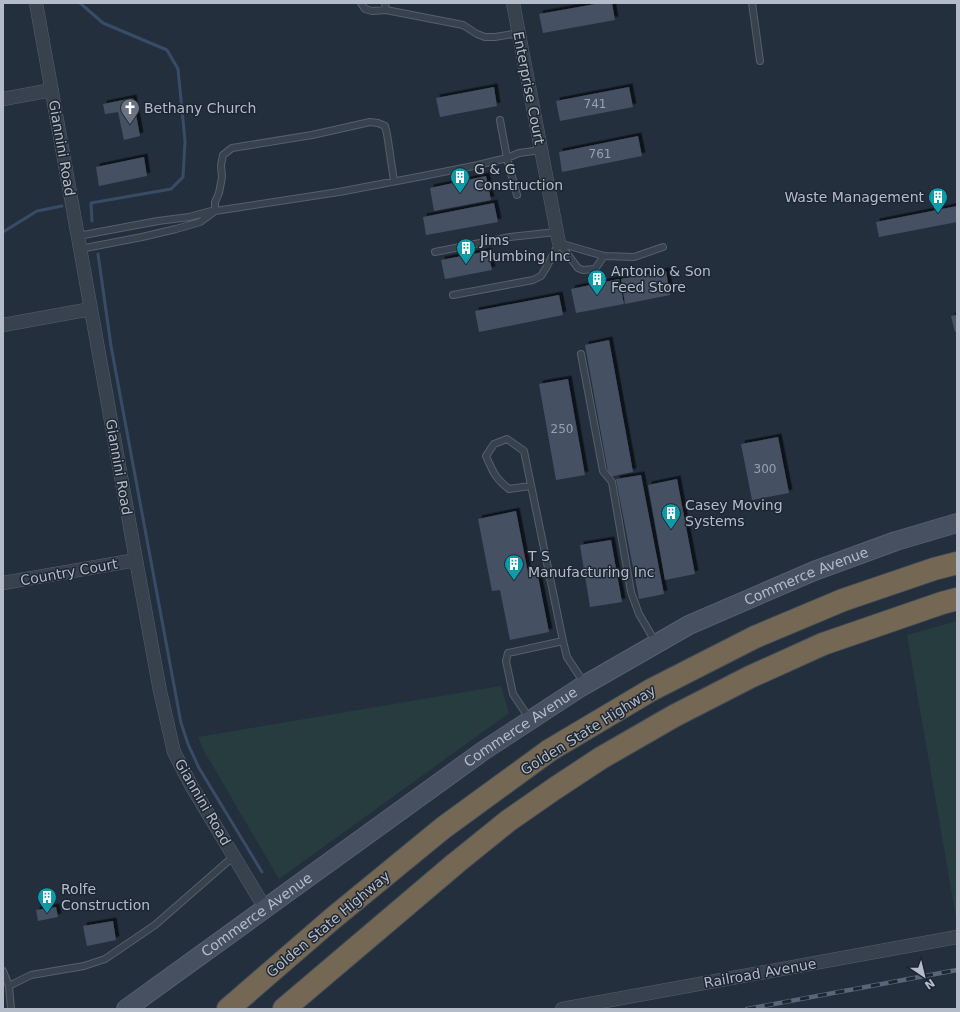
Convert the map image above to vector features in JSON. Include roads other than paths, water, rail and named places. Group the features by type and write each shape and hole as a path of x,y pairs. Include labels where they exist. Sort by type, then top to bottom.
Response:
{"highway":[{"name":"Golden State Highway","path":"228,1009 332,919 443,828 550,750 651,690 755,637 843,600 934,569 957,563"},
{"path":"284,1009 456,862 508,821 601,758 674,716 750,676 823,644 935,605 957,599"}],"street":[{"name":"Giannini Road","path":"36,3 160,691 174,752 192,787 265,908"},
{"name":"Enterprise Court","path":"513,3 558,238"},
{"path":"3,99 52,90"},
{"path":"3,325 91,309"},
{"name":"Commerce Avenue","path":"126,1009 483,751 584,685 689,625 814,571 896,542 957,523"},
{"name":"Country Court","path":"3,584 136,560"},
{"name":"Railroad Avenue","path":"562,1009 957,937"}],"lane":[{"path":"361,3 365,9 372,11 385,6 463,25 485,37 519,33"},
{"path":"752,3 760,61"},
{"path":"500,120 507,158 517,195"},
{"path":"215,210 215,202 222,177 221,165 223,154 232,148 370,122 385,126 394,181"},
{"path":"79,243 158,221 190,217 215,210 339,192 472,167 507,158 519,153 541,150"},
{"path":"79,243 142,237 176,229 200,222 215,210"},
{"path":"435,252 510,238 558,238 604,256 634,257 663,247"},
{"path":"558,238 578,268 584,270 595,269 604,256"},
{"path":"453,295 533,280 541,276 546,268 558,238"},
{"path":"581,354 603,471 612,482 631,592 639,614 656,644"},
{"path":"530,486 509,489 493,473 486,456 494,444 507,439 524,451 530,486 567,657 584,685"},
{"path":"530,720 513,694 506,661 508,653 563,641"},
{"path":"9,986 31,975 84,966 105,959 155,925 234,856"},
{"path":"3,971 9,986 11,1009"}],"waterway":[{"path":"80,3 103,23 167,50 178,69 185,141 183,177 171,189 91,203 92,221"},
{"path":"3,232 37,211 62,206"},
{"path":"98,254 111,346 181,723 188,744 199,768 262,872"}],"railway":[{"path":"747,1009 957,970"}],"place":[{"name":"Bethany Church","path":"130,125"},
{"name":"G & G Construction","path":"460,194"},
{"name":"Waste Management","path":"938,214"},
{"name":"Jims Plumbing Inc","path":"466,265"},
{"name":"Antonio & Son Feed Store","path":"597,296"},
{"name":"Casey Moving Systems","path":"671,530"},
{"name":"T S Manufacturing Inc","path":"514,581"},
{"name":"Rolfe Construction","path":"47,914"}]}
